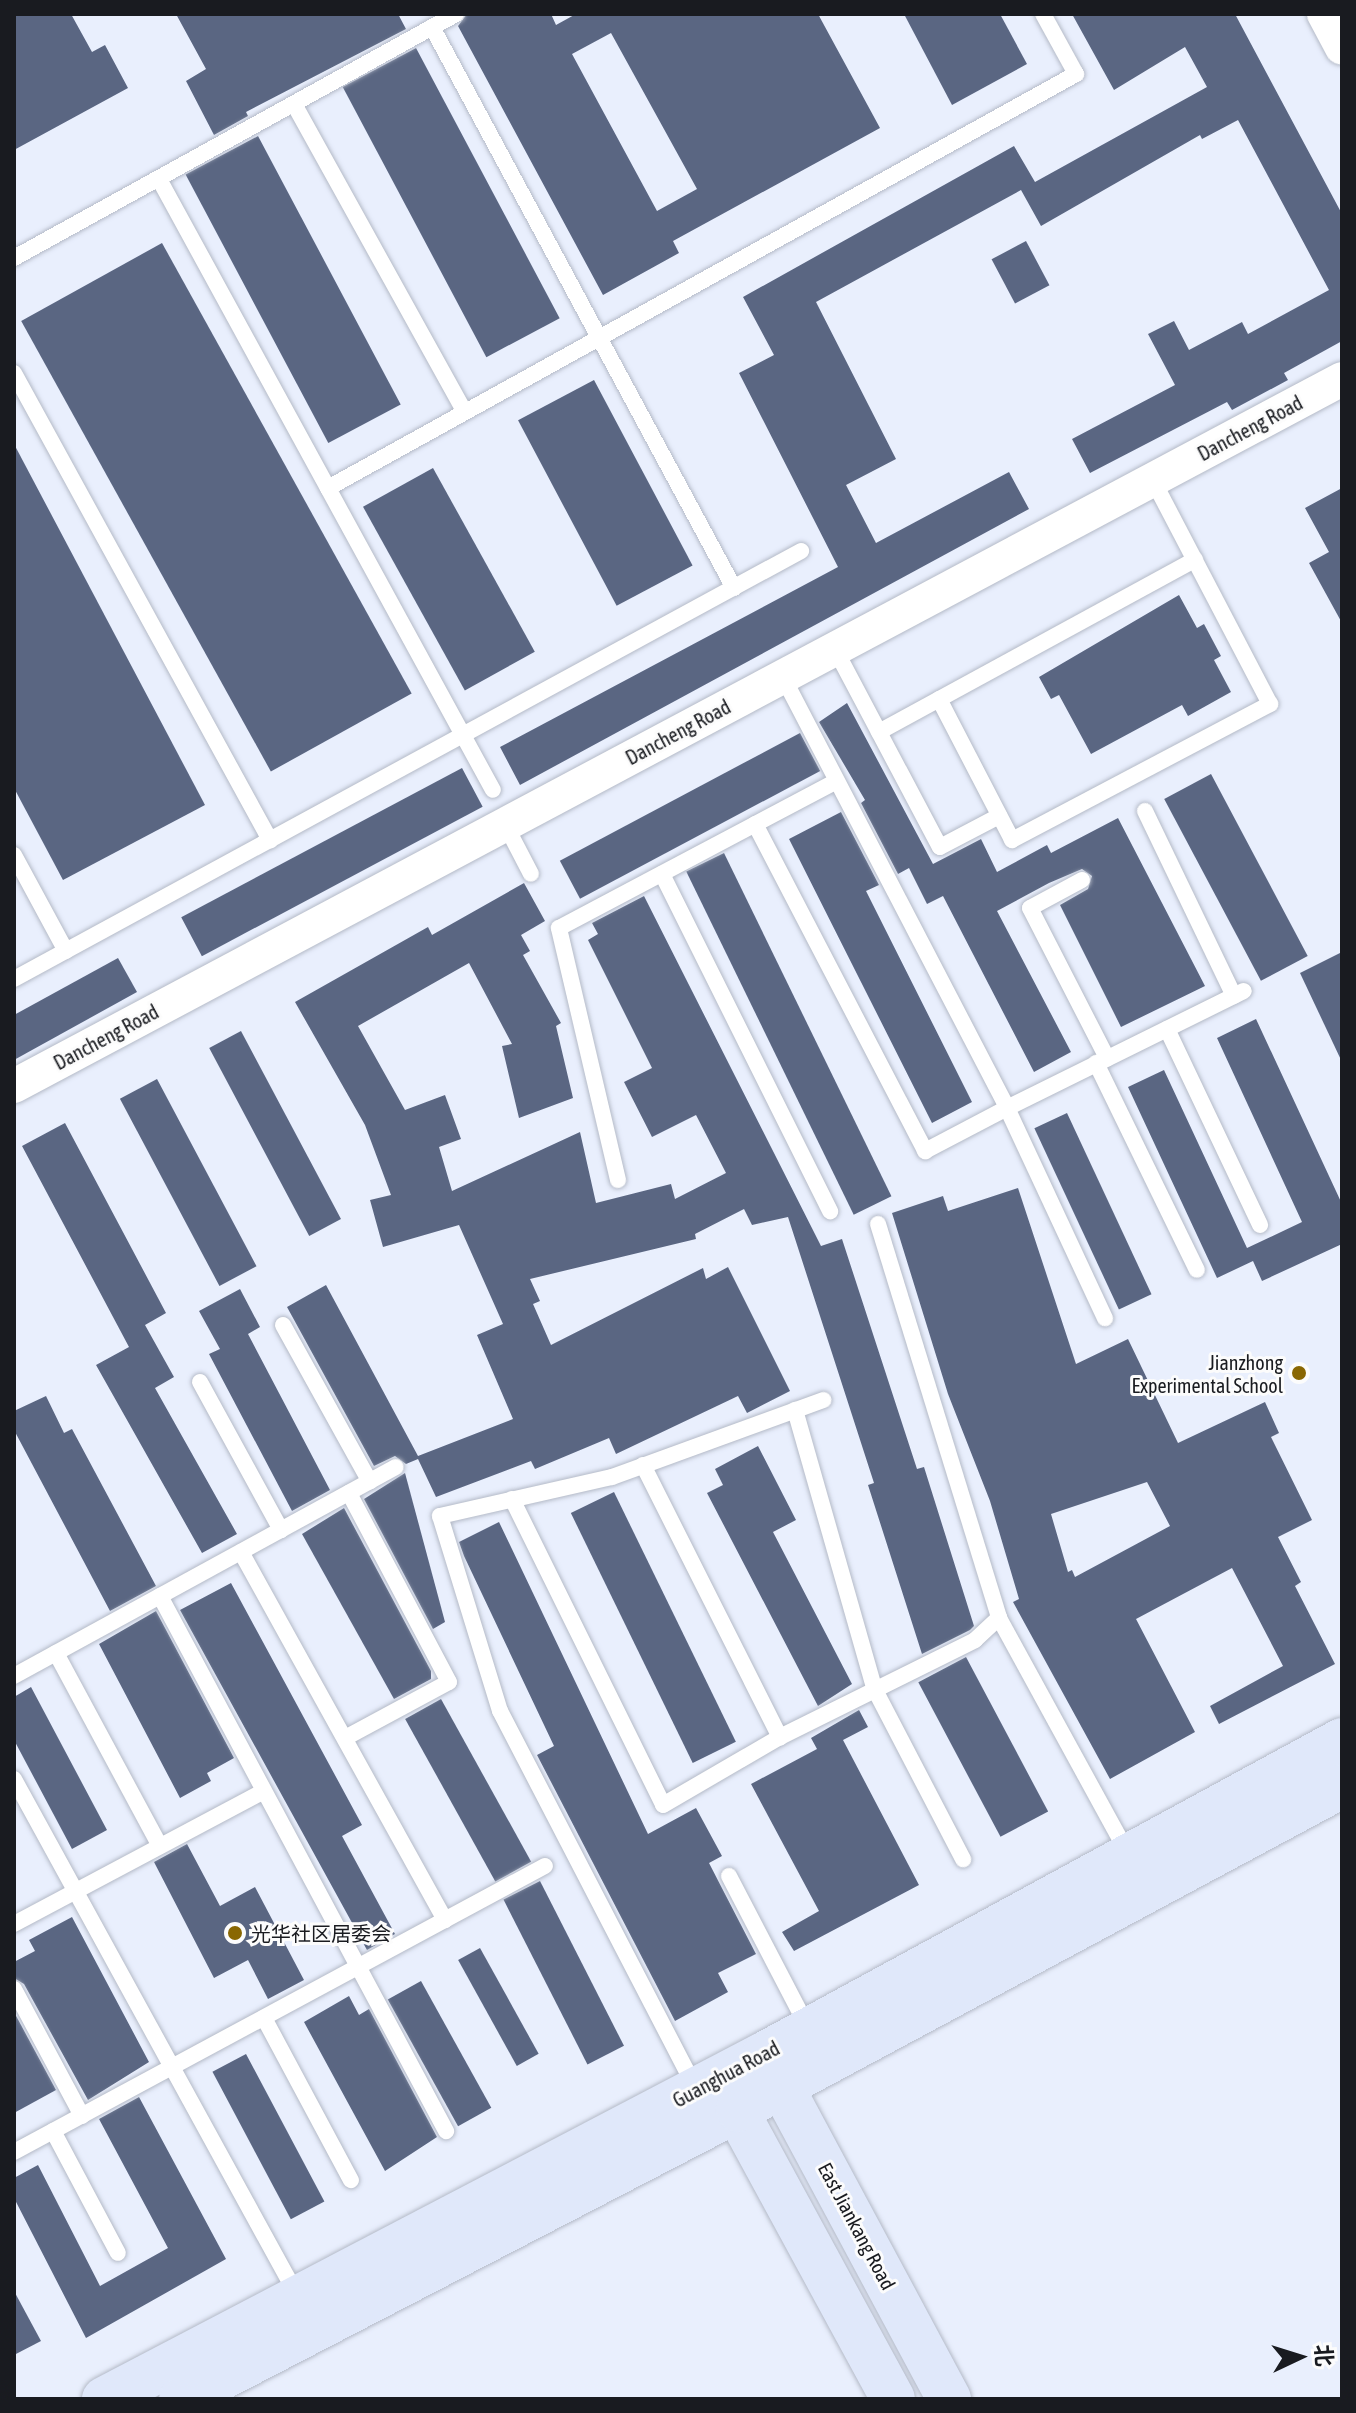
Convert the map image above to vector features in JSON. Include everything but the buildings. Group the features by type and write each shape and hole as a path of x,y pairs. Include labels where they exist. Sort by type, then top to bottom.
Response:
{"main road":[{"name":"Guanghua Road","path":"104,2399 308,2312 718,2093 774,2070 1338,1762"},
{"name":"Guanghua Road","path":"774,2070 809,2029 1139,1873"},
{"name":"East Jiankang Road","path":"774,2070 949,2399"},
{"path":"718,2093 893,2399"},
{"name":"Guanghua Road","path":"181,2399 308,2312"}],"street":[{"path":"1324,14 1342,48"},
{"name":"Dancheng Road","path":"14,1086 1342,379"}],"lane":[{"path":"14,258 456,14"},
{"path":"328,488 1076,74 1043,14"},
{"path":"432,27 734,588"},
{"path":"294,104 465,412"},
{"path":"159,179 493,790"},
{"path":"14,373 270,840"},
{"path":"939,699 1012,840 1270,704 1153,480"},
{"path":"14,979 801,551"},
{"path":"879,732 1195,560"},
{"path":"835,649 940,847 999,816"},
{"path":"783,677 1007,1108 1105,1318"},
{"path":"618,1180 557,924 662,874 837,781"},
{"path":"755,824 925,1151 1239,994 1145,811"},
{"path":"505,824 531,874"},
{"path":"14,855 66,951"},
{"path":"662,874 830,1211"},
{"path":"1082,880 1030,908 1197,1270"},
{"path":"1167,1029 1260,1225"},
{"path":"878,1224 999,1618 1139,1873"},
{"path":"283,1325 370,1482"},
{"path":"200,1382 281,1530"},
{"path":"718,2093 500,1711 440,1516 643,1465 823,1400"},
{"path":"795,1410 875,1690 963,1859"},
{"path":"643,1465 780,1737"},
{"path":"14,1676 396,1467"},
{"path":"345,1738 449,1682 349,1493"},
{"path":"512,1499 663,1805 780,1737 975,1640 999,1618"},
{"path":"241,1552 445,1920"},
{"path":"160,1596 262,1792 446,2131"},
{"path":"56,1653 160,1846"},
{"path":"14,1779 308,2312"},
{"path":"14,1924 262,1792"},
{"path":"14,2152 545,1866"},
{"path":"729,1876 809,2029"},
{"path":"14,1989 82,2116"},
{"path":"264,2018 351,2180"},
{"path":"53,2131 118,2253"}],"place":[{"name":"Jianzhong Experimental School","path":"1299,1373"},
{"name":"光华社区居委会","path":"235,1933"}]}
